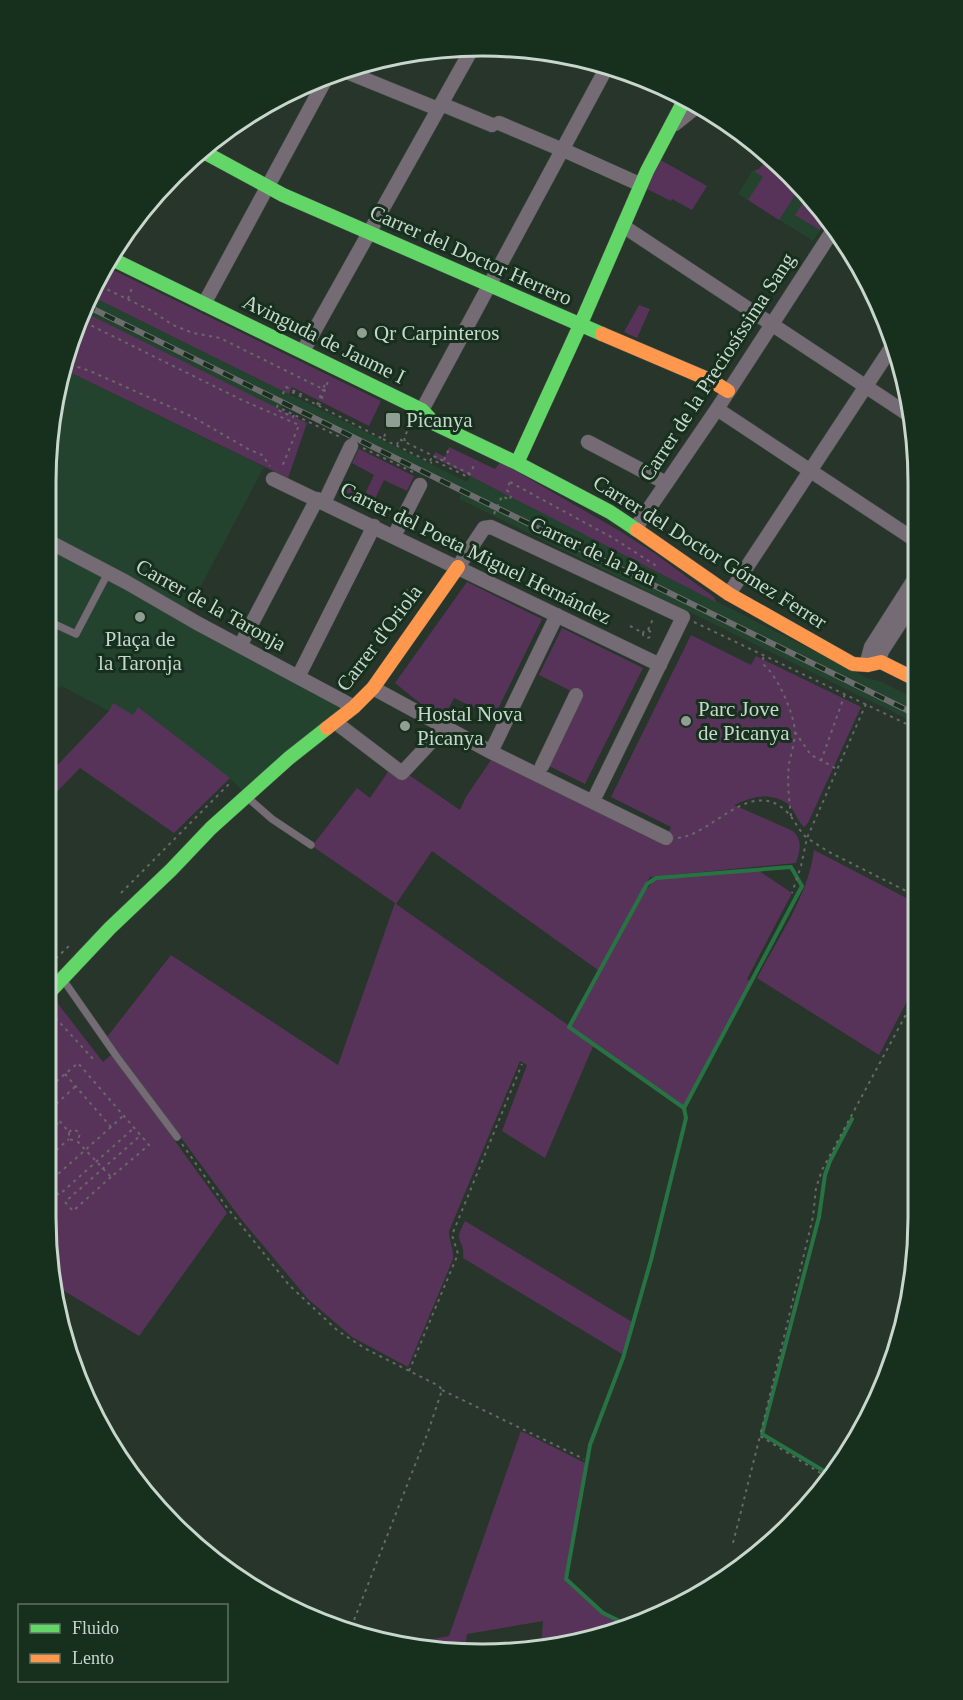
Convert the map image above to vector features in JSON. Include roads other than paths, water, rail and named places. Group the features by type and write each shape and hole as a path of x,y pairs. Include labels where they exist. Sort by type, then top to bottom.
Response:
{"street":[{"path":"303,351 468,56"},
{"path":"422,410 603,74"},
{"path":"355,75 563,150 637,183"},
{"path":"204,304 322,87"},
{"path":"517,463 580,326 640,184 681,106"},
{"path":"668,128 691,111"},
{"name":"Carrer del Doctor Herrero","path":"209,155 267,187 370,234 710,380 728,391"},
{"path":"623,226 901,409"},
{"name":"Carrer de la Preciosíssima Sang","path":"635,529 717,409 829,236"},
{"name":"Avinguda de Jaume I","path":"117,261 422,410 435,424 517,463"},
{"path":"729,594 888,353"},
{"path":"717,409 908,535"},
{"path":"588,442 666,483"},
{"path":"240,646 351,446"},
{"name":"Carrer del Doctor Gómez Ferrer","path":"517,463 610,512 729,594 853,664 874,664 908,676"},
{"name":"Carrer del Poeta Miguel Hernández","path":"276,473 320,501 660,665"},
{"path":"394,536 420,485"},
{"path":"298,676 374,526"},
{"name":"Carrer de la Pau","path":"484,528 491,527 500,531 684,617 660,665"},
{"name":"Carrer d'Oriola","path":"56,985 110,928 171,870 241,792 335,722 373,688 484,528"},
{"name":"Carrer de la Taronja","path":"56,545 354,707"},
{"path":"908,589 871,647 868,658 874,664 908,611"},
{"path":"491,752 557,615"},
{"path":"593,801 660,665"},
{"path":"373,688 444,728 666,838"},
{"path":"542,766 576,695"},
{"path":"335,722 402,773 444,728"}],"lane":[{"path":"56,625 76,634 108,573"},
{"path":"241,792 272,819 311,844"},
{"path":"63,978 117,1057 177,1137"}],"waterway":[{"path":"791,867 802,886 684,1108 569,1027 647,884 656,878 791,867"},
{"path":"620,1621 603,1613 566,1579 590,1445 623,1358 651,1260 686,1118 684,1108"},
{"path":"824,1471 762,1434 819,1217 825,1175 852,1119"}],"railway":[{"path":"92,309 908,711"}],"place":[{"name":"Qr Carpinteros","path":"362,333"},
{"name":"Picanya","path":"393,420"},
{"name":"Plaça de la Taronja","path":"140,617"},
{"name":"Parc Jove de Picanya","path":"686,721"},
{"name":"Hostal Nova Picanya","path":"405,726"}]}
